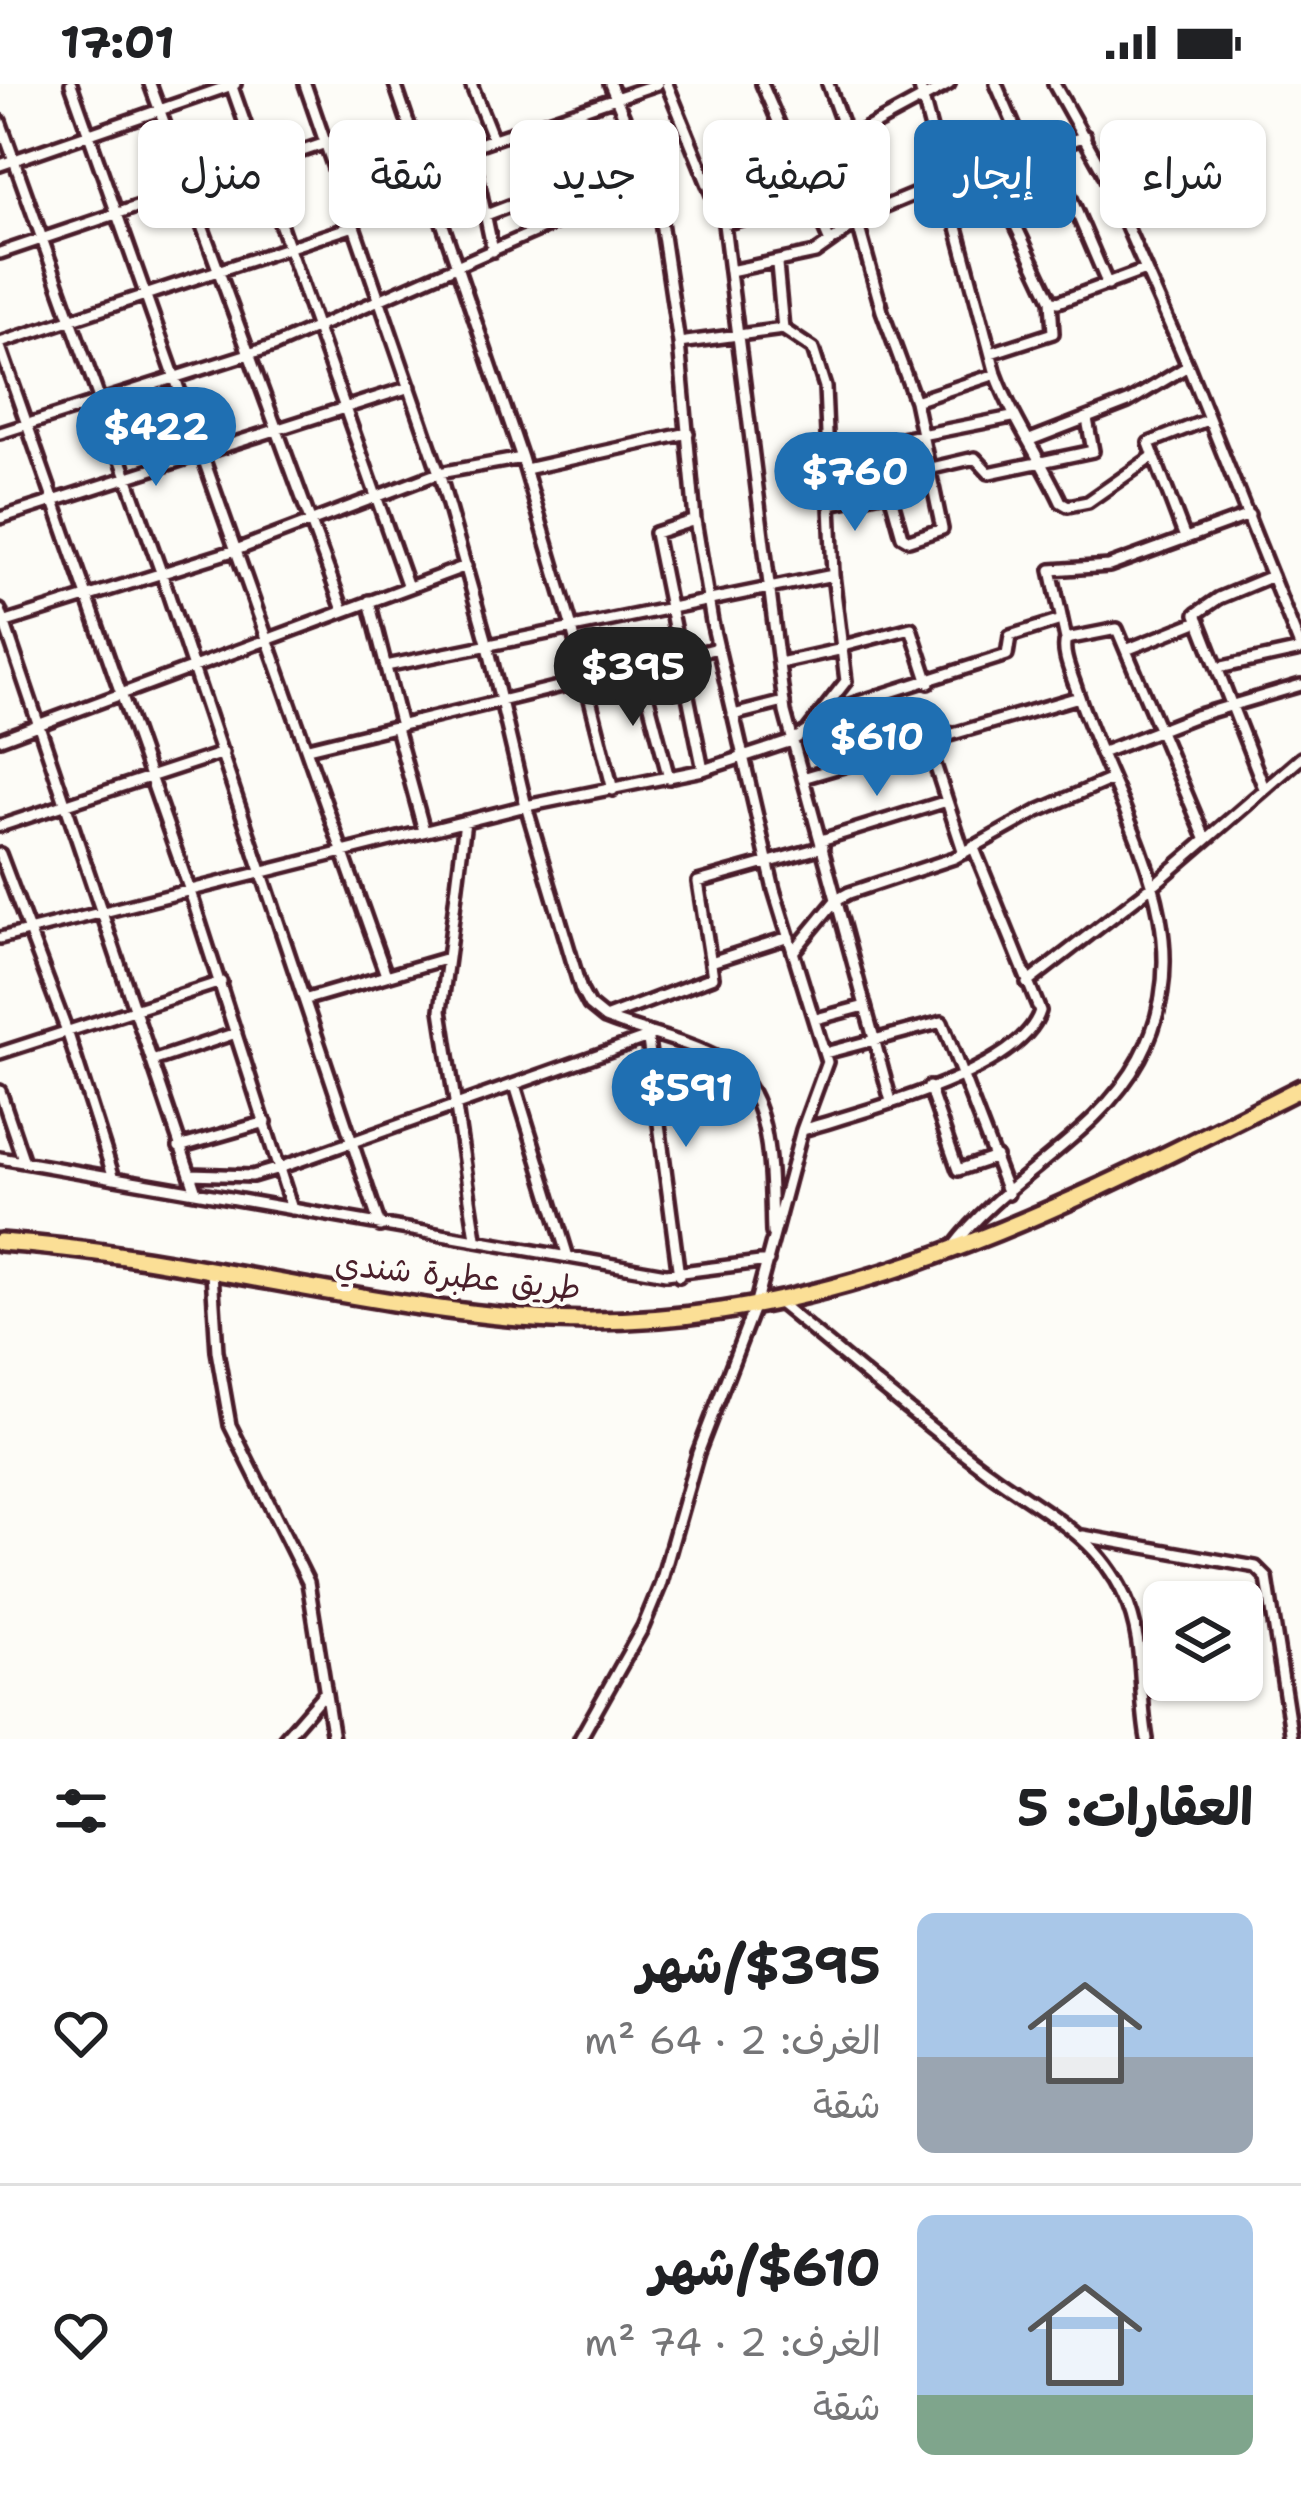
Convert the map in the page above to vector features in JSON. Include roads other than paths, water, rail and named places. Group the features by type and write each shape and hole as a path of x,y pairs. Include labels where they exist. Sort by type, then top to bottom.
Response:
{"highway":[{"name":"طريق عطبرة شندي","path":"0,1242 337,1295 525,1318 622,1319 775,1300 949,1253 1060,1208 1301,1088"}],"street":[{"path":"71,84 386,975"},
{"path":"150,84 163,120"},
{"path":"0,165 232,84 244,120"},
{"path":"305,84 329,151"},
{"path":"394,84 407,120"},
{"path":"471,84 493,140"},
{"path":"610,84 626,120"},
{"path":"486,142 657,84"},
{"path":"667,84 703,172"},
{"path":"762,84 779,120"},
{"path":"828,84 841,120"},
{"path":"919,84 929,120"},
{"path":"883,120 950,84"},
{"path":"996,84 1012,120"},
{"path":"1054,84 1085,136 1188,366 1301,650 1218,668"},
{"path":"0,121 161,572 380,1226"},
{"path":"1076,139 1085,136"},
{"path":"305,150 326,143"},
{"path":"493,251 486,215 510,206"},
{"path":"0,253 138,207"},
{"path":"1076,210 1108,285"},
{"path":"204,228 343,610"},
{"path":"281,228 408,586"},
{"path":"292,1209 189,888 0,345 348,228"},
{"path":"355,228 439,473 488,646 526,806 581,990 605,1018 723,1060 746,1082 759,1108 773,1244"},
{"path":"444,228 524,463 613,790"},
{"path":"0,433 248,356 546,228"},
{"path":"580,1739 643,1627 660,1586 698,1453 756,1302 802,1130 822,1078 825,1053 767,862 718,648 695,520 679,343 661,228"},
{"path":"724,228 784,702 891,1101"},
{"path":"824,228 830,242"},
{"path":"730,272 815,253 848,228"},
{"path":"859,228 882,311 915,401 942,529 905,540 886,492 876,442"},
{"path":"957,228 1012,418 1068,506 1088,502 1152,458"},
{"path":"991,353 1053,333 1051,300 1017,228"},
{"path":"777,264 784,329"},
{"path":"1051,300 1145,270"},
{"path":"0,938 526,806 703,770 792,740 844,688 821,367 813,349 784,329 679,343"},
{"path":"1030,440 1128,402 1188,366"},
{"path":"915,401 996,374"},
{"path":"0,518 345,412 410,387"},
{"path":"830,453 1012,418"},
{"path":"928,469 975,458 989,473 1095,450 1087,419"},
{"path":"1184,536 1149,443 1208,420"},
{"path":"2,624 236,550 439,473 524,463 688,433"},
{"path":"832,504 886,492"},
{"path":"949,1253 1096,1115 1139,1059 1158,1014 1164,953 1156,883 1079,698 1064,649 1051,570 1108,566 1249,514"},
{"path":"695,520 655,533 703,770"},
{"path":"0,739 466,566"},
{"path":"386,666 833,574"},
{"path":"1264,788 1199,621 1199,608 1272,576"},
{"path":"369,601 424,831"},
{"path":"0,610 196,1192"},
{"path":"822,713 1007,656 1010,637 1060,620"},
{"path":"1126,650 1199,621"},
{"path":"1066,639 1114,626 1205,838"},
{"path":"779,663 911,628 929,683"},
{"path":"308,748 718,648"},
{"path":"640,668 670,778"},
{"path":"1101,752 1231,705 1301,686"},
{"path":"806,776 1079,698"},
{"path":"733,715 784,702"},
{"path":"858,703 874,754"},
{"path":"802,1130 964,1074 1010,1050 1034,1026 1040,1011 946,800 927,740"},
{"path":"0,826 223,753"},
{"path":"1027,983 1156,883 1301,758"},
{"path":"793,952 836,900 968,850 1112,779"},
{"path":"605,1018 713,977 698,882 946,800"},
{"path":"465,821 441,1010 476,1238"},
{"path":"0,854 68,1034 114,1178"},
{"path":"714,961 789,937"},
{"path":"307,999 448,958"},
{"path":"0,1052 220,982"},
{"path":"816,1019 865,1006"},
{"path":"825,1053 943,1022 1008,1194"},
{"path":"152,1061 236,1033"},
{"path":"190,1174 252,1176 279,1168 648,1034"},
{"path":"648,1034 679,1276"},
{"path":"515,1085 568,1257"},
{"path":"928,1087 958,1170 996,1157"},
{"path":"0,1090 24,1162"},
{"path":"179,1147 266,1122"},
{"path":"0,1158 679,1276 768,1261"},
{"path":"212,1273 217,1351 230,1425 308,1582 333,1739"},
{"path":"775,1300 991,1474 1082,1536 1110,1568 1136,1626 1147,1739"},
{"path":"1082,1536 1256,1567 1267,1578 1295,1713 1292,1739"},
{"path":"284,1739 325,1692"}]}
